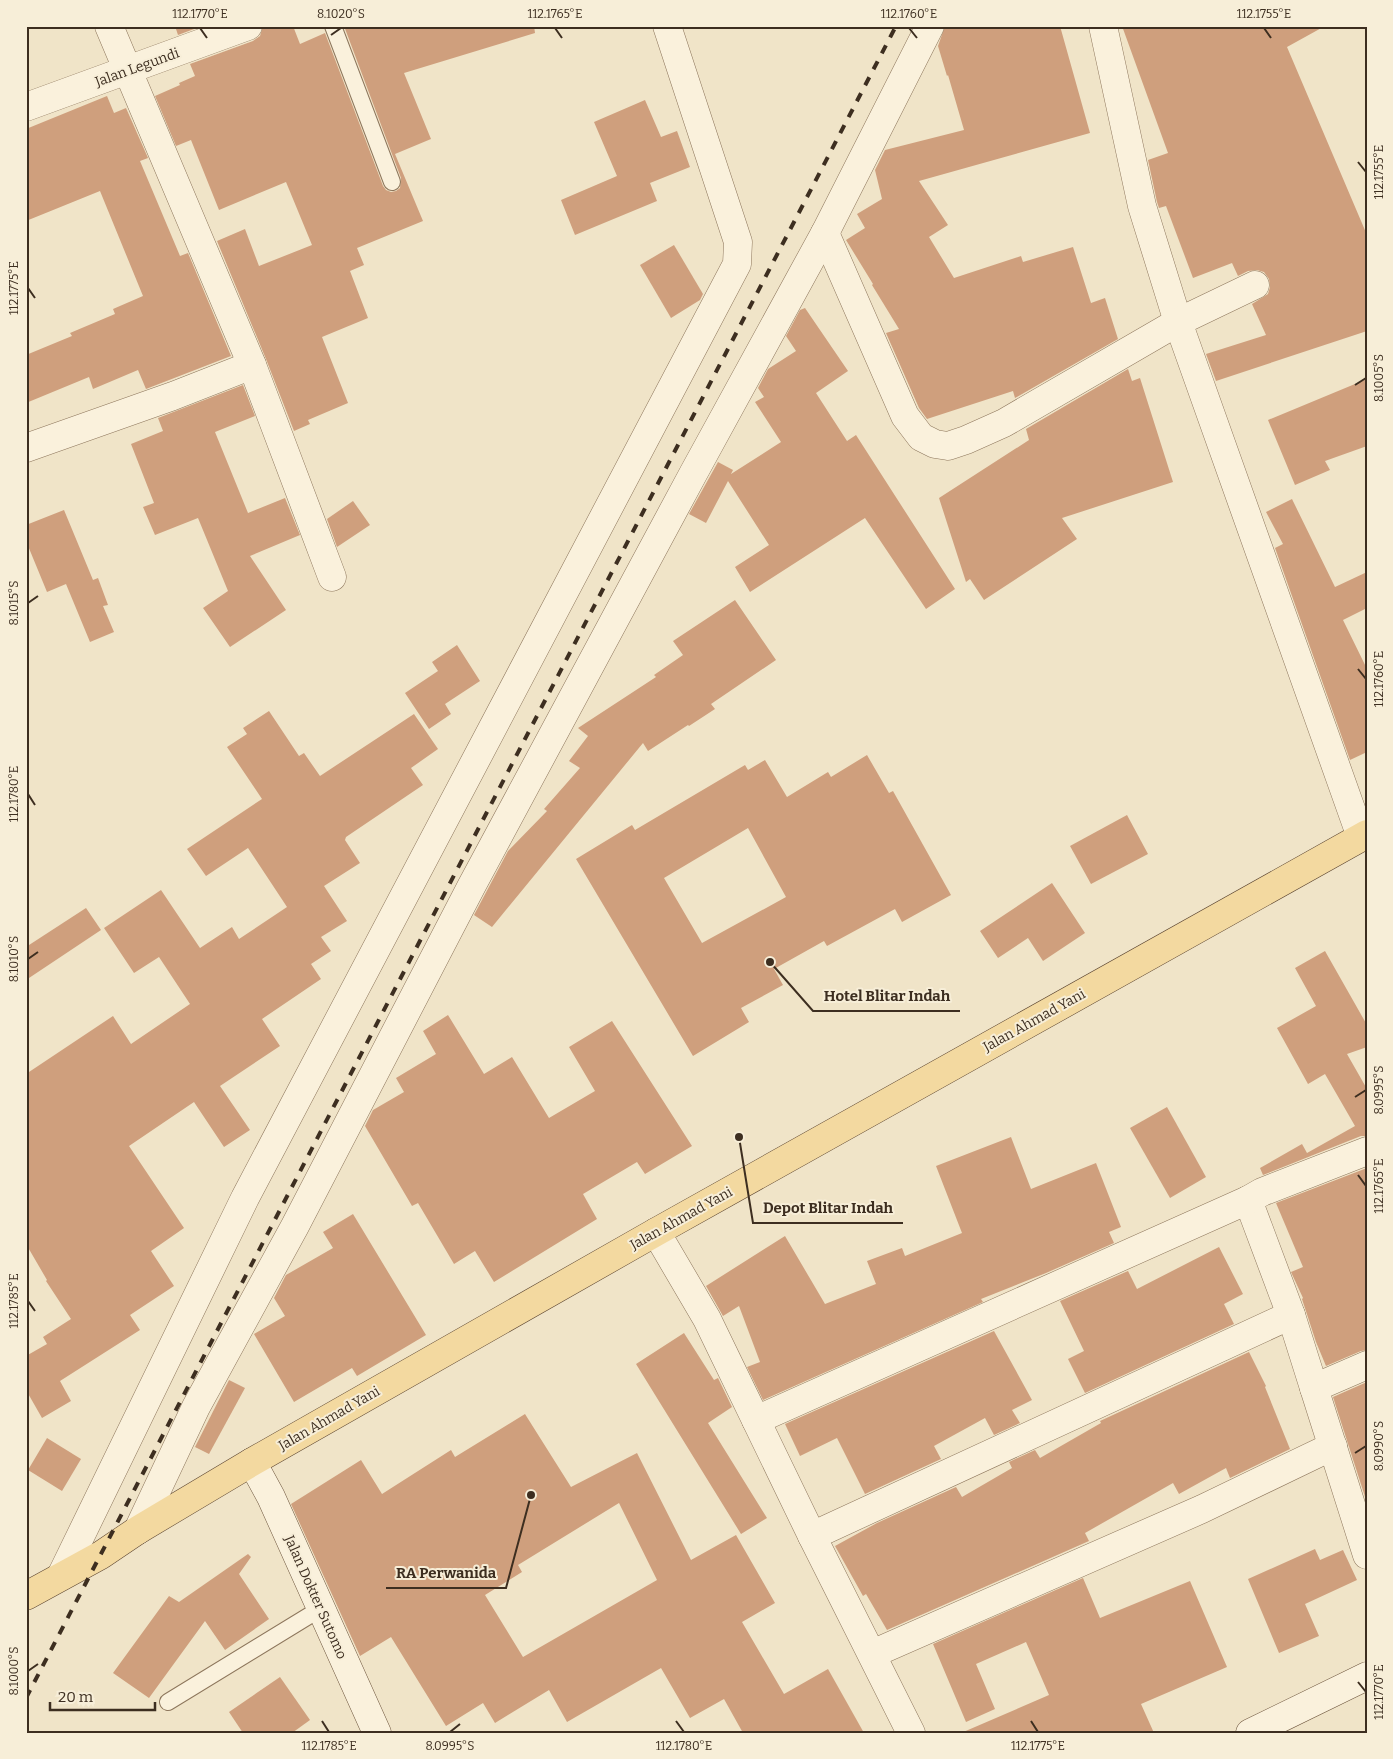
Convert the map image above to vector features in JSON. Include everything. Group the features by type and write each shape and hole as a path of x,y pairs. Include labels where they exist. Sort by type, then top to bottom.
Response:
{"main road":[{"name":"Jalan Ahmad Yani","path":"26,1596 101,1555 138,1530 252,1462 656,1232 1364,836"}],"street":[{"path":"109,26 252,365 332,578"},
{"name":"Jalan Legundi","path":"26,107 248,26"},
{"path":"61,1576 245,1198 737,264 738,242 667,26"},
{"path":"138,1530 196,1407 295,1226 471,887 825,233 930,26"},
{"path":"1103,26 1142,206 1178,322 1364,836"},
{"path":"825,233 905,416 921,437 935,444 948,446 1004,423 1178,322 1255,284"},
{"path":"26,448 173,396 252,365"},
{"path":"756,1420 1248,1200 1262,1192 1367,1152"},
{"path":"1248,1200 1291,1315 1367,1555"},
{"path":"656,1232 707,1319 812,1536 911,1733"},
{"path":"812,1536 1291,1315"},
{"path":"1314,1388 1367,1365"},
{"path":"872,1654 1202,1508 1334,1446"},
{"name":"Jalan Dokter Sutomo","path":"252,1462 272,1498 377,1733"},
{"path":"1250,1733 1367,1676"}],"lane":[{"path":"333,26 392,182"},
{"path":"168,1702 320,1609"}],"building":[{"path":"175,26 202,26 178,35"},
{"path":"263,26 293,26 300,44 325,33 383,186 391,192 400,188 401,178 344,26 534,26 535,33 404,73 431,139 395,154 423,221 357,248 364,265 350,271 368,318 322,337 348,403 308,420 310,424 294,431 217,241 245,229 259,266 312,245 286,182 219,210 191,140 176,146 155,96 195,76 190,64 253,41 260,36"},
{"path":"945,26 1060,26 1090,133 919,181 948,225 929,237 954,278 1021,256 1023,262 1073,247 1091,303 1105,298 1118,339 1015,398 1013,391 927,419 919,408 886,333 899,329 846,240 865,228 857,214 882,199 875,170 885,150 964,130 938,46"},
{"path":"1122,26 1325,26 1287,47 1367,235 1367,331 1216,381 1206,354 1266,335 1252,304 1268,294 1270,287 1269,279 1264,272 1257,270 1248,271 1238,276 1232,263 1193,278 1166,206 1159,208 1157,202 1148,160 1168,153"},
{"path":"107,96 114,113 126,108 148,158 140,161 180,256 188,253 231,356 146,389 138,370 93,389 89,377 26,403 26,355 72,336 70,333 115,314 113,309 143,296 100,191 26,221 26,129"},
{"path":"645,100 661,137 677,131 690,167 650,183 657,201 575,235 561,200 617,176 594,122"},
{"path":"674,245 703,294 700,300 671,318 640,265"},
{"path":"805,308 848,371 816,393 847,441 856,435 955,589 926,609 865,518 750,592 735,567 769,545 728,481 706,523 689,514 718,462 733,470 731,474 781,442 755,402 764,397 758,388 768,369 796,351 786,336 800,310"},
{"path":"1128,369 1132,381 1140,378 1173,482 1062,518 1077,539 984,600 970,579 966,582 939,498 1029,440 1026,429"},
{"path":"1367,379 1367,446 1325,461 1330,470 1295,485 1268,420"},
{"path":"243,385 255,416 215,432 248,513 285,498 300,535 250,556 286,610 230,647 203,608 228,591 198,518 155,535 143,507 154,503 131,444 163,431 158,418"},
{"path":"1292,499 1335,587 1367,572 1367,608 1343,620 1367,669 1367,752 1350,760 1275,548 1283,544 1266,512"},
{"path":"353,501 370,525 337,547 327,519"},
{"path":"64,510 93,580 98,578 108,605 103,606 114,632 90,642 66,584 47,592 26,541 26,525"},
{"path":"735,600 776,660 711,704 715,709 689,726 648,751 643,743 492,927 474,915 508,851 547,811 544,809 580,768 569,761 588,736 578,728 656,677 654,675 683,655 673,641"},
{"path":"457,645 480,681 445,704 451,714 429,729 405,693 438,671 432,662"},
{"path":"269,711 299,756 304,753 320,776 414,714 438,749 411,768 423,785 346,837 345,840 360,863 324,886 347,921 321,937 331,951 311,964 321,979 262,1019 280,1046 220,1086 250,1130 224,1147 194,1102 129,1146 184,1228 151,1251 174,1286 130,1315 140,1330 60,1381 71,1401 42,1418 26,1390 26,1356 47,1344 43,1337 71,1319 46,1281 26,1244 26,1074 113,1016 131,1044 190,1004 159,957 134,973 104,928 161,890 200,948 232,927 239,939 287,907 248,848 206,876 187,849 262,799 227,747 247,734 243,728"},
{"path":"867,755 889,793 893,791 951,895 902,922 895,909 827,946 824,941 774,969 783,985 741,1008 749,1022 693,1056 576,859 632,825 635,830 745,765 748,770 765,760 787,797 828,772 831,777","holes":["748,828 786,897 702,943 664,878"]},
{"path":"1127,815 1148,854 1091,884 1070,846"},
{"path":"1052,883 1085,933 1043,961 1028,938 998,958 980,931"},
{"path":"86,908 101,930 26,980 26,947"},
{"path":"1325,951 1367,1025 1367,1047 1347,1054 1367,1089 1367,1136 1361,1136 1263,1175 1260,1168 1302,1144 1307,1153 1355,1126 1325,1074 1308,1084 1277,1028 1316,1006 1295,968"},
{"path":"448,1015 484,1074 512,1057 549,1118 595,1091 569,1047 612,1021 692,1146 645,1174 637,1162 583,1194 597,1219 494,1282 475,1251 454,1264 418,1203 412,1206 365,1126 373,1110 404,1092 396,1078 436,1054 423,1031"},
{"path":"1167,1107 1206,1177 1170,1198 1130,1128"},
{"path":"1011,1137 1031,1189 1096,1163 1121,1227 1109,1232 1114,1243 981,1299 983,1302 763,1400 747,1367 760,1362 739,1306 723,1316 706,1286 785,1236 825,1304 876,1284 867,1261 902,1248 905,1256 962,1233 936,1166"},
{"path":"1367,1168 1367,1350 1326,1366 1316,1342 1303,1298 1291,1272 1303,1267 1276,1203"},
{"path":"353,1214 426,1335 357,1376 352,1368 294,1402 254,1334 285,1316 274,1298 286,1275 333,1248 323,1232"},
{"path":"1219,1247 1243,1294 1224,1304 1234,1324 1085,1393 1068,1359 1084,1351 1060,1301 1128,1271 1137,1289"},
{"path":"994,1331 1032,1400 1012,1410 1020,1423 994,1435 985,1418 934,1446 941,1459 865,1494 837,1438 800,1456 785,1424"},
{"path":"684,1333 714,1380 718,1378 732,1407 708,1423 767,1518 741,1534 636,1364"},
{"path":"1249,1352 1266,1386 1290,1449 1230,1478 1226,1468 1179,1494 1173,1483 1085,1533 1089,1541 887,1630 866,1594 863,1596 835,1546 877,1523 956,1487 962,1497 1012,1468 1009,1462 1035,1450 1040,1458 1101,1423 1100,1421"},
{"path":"229,1380 245,1388 209,1454 195,1447"},
{"path":"1367,1382 1367,1503 1333,1397"},
{"path":"525,1414 571,1487 637,1453 691,1560 736,1535 775,1603 742,1622 784,1694 828,1669 864,1733 743,1733 724,1699 690,1718 661,1668 567,1722 549,1690 495,1723 483,1703 446,1726 391,1637 360,1656 291,1504 361,1460 382,1494 451,1450 455,1457","holes":["619,1503 657,1580 523,1657 485,1595 522,1572 518,1565"]},
{"path":"47,1438 81,1459 62,1491 28,1470"},
{"path":"1315,1549 1320,1560 1343,1550 1357,1580 1305,1604 1319,1636 1279,1653 1248,1579"},
{"path":"248,1554 251,1557 239,1574 269,1619 225,1650 205,1621 149,1698 113,1673 169,1596 179,1602"},
{"path":"1083,1578 1100,1618 1190,1581 1227,1667 1141,1704 1154,1733 961,1733 1049,1695 1026,1642 976,1664 995,1709 966,1722 933,1644"},
{"path":"280,1677 310,1720 292,1733 243,1733 229,1712"}],"railway":[{"path":"26,1698 896,26"}],"place":[{"name":"Hotel Blitar Indah","path":"770,962"},
{"name":"Depot Blitar Indah","path":"739,1137"},
{"name":"RA Perwanida","path":"531,1495"}]}
